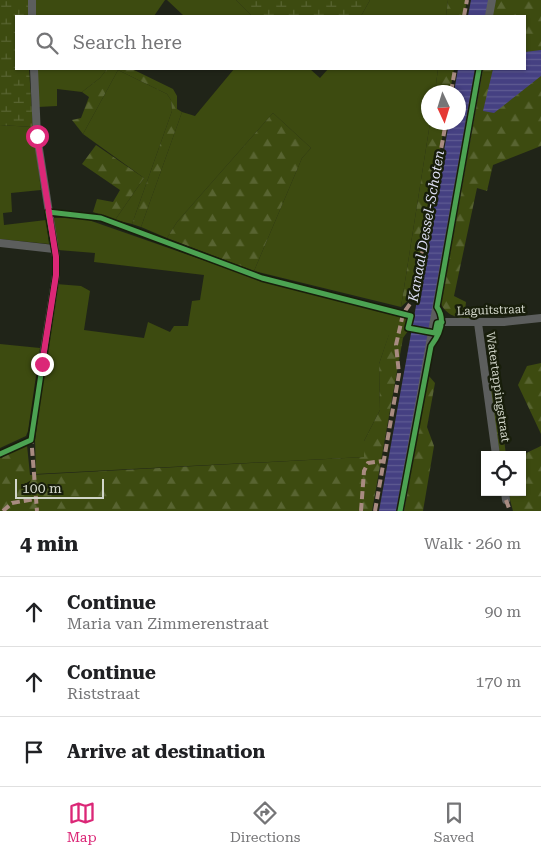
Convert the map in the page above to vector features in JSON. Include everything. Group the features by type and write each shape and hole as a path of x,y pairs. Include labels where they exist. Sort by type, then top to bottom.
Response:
{"street":[{"path":"32,0 32,15"},
{"path":"489,15 492,0"},
{"path":"34,70 37,136 54,249 56,275 42,364"},
{"path":"400,511 479,70"},
{"path":"0,243 54,249"},
{"name":"Laguitstraat","path":"442,322 478,323 541,318"},
{"name":"Watertappingstraat","path":"478,323 495,451"}],"green space":[{"path":"0,0 28,0 28,15 15,15 15,70 29,70 33,127 0,125"},
{"path":"35,0 165,0 155,15 36,15"},
{"path":"167,0 236,0 251,15 183,15"},
{"path":"236,0 370,0 362,15 251,15"},
{"path":"370,0 448,0 446,15 362,15"},
{"path":"448,0 467,0 464,15 446,15"},
{"path":"493,0 541,0 541,146 493,165 487,191 477,188 454,296 466,302 465,311 472,312 470,319 451,315 444,309 439,299 481,70 526,70 526,15 490,15"},
{"path":"37,70 106,70 100,78 82,92 57,89 57,106 38,107"},
{"path":"106,70 118,70 83,134 72,120 81,118 89,97 82,92 100,78"},
{"path":"118,70 167,94 171,100 172,111 132,224 115,220 144,178 83,134"},
{"path":"118,70 134,70 173,89 177,96 177,109 182,112 141,227 132,224 172,111 171,100 167,94"},
{"path":"233,70 311,70 320,78 327,70 438,70 436,85 421,85 421,130 429,130 401,307 254,271 302,158 311,148 273,113 177,222 167,238 141,227 182,112 195,116"},
{"path":"438,70 454,70 451,85 436,85"},
{"path":"273,113 311,148 302,158 254,271 167,238 177,222"},
{"path":"0,125 33,127 41,190 11,193 12,212 3,213 4,225 46,220 49,244 0,239"},
{"path":"429,130 444,130 413,296 401,307"},
{"path":"96,145 144,178 115,220 93,212 97,199 113,202 120,190 82,164"},
{"path":"80,217 263,281 408,319 406,330 408,331 403,338 389,335 379,364 380,410 364,441 364,457 36,474 35,440 56,284 81,286 90,291 84,330 144,338 148,322 170,332 174,326 188,326 192,301 200,300 204,275 94,262 95,253 58,250 54,218"},
{"path":"389,334 403,338 372,511 0,511 0,458 27,445 30,475 364,457 364,441 380,410 379,364"},
{"path":"0,344 40,348 26,436 0,448"},
{"path":"541,363 541,434 518,385 527,366"},
{"path":"428,375 435,383 427,427 434,446 423,511 402,511"},
{"path":"497,385 505,451 499,451 489,386"},
{"path":"541,446 541,511 513,511 509,496 526,496 526,453"}],"shaded area":[{"path":"471,0 489,0 486,15 468,15"},
{"path":"541,50 541,76 494,113 483,111 493,70 526,70 526,52"},
{"path":"458,70 477,70 466,130 466,85 455,85"},
{"path":"448,130 466,130 397,511 379,511"}],"marked path":[{"path":"464,15 467,0"},
{"path":"452,85 455,70"},
{"path":"375,511 399,374 396,345 403,314 414,298 445,130"},
{"path":"31,436 37,511"},
{"path":"361,511 364,471 368,463 383,461"},
{"path":"3,511 12,503 35,499"},
{"path":"506,500 510,511"}],"cycle path":[{"path":"400,511 431,346 441,327 441,317 437,307 479,70"},
{"path":"0,454 31,440 56,275 56,257 48,212 101,218 262,278 411,316 408,328 435,333 437,323 442,322"}],"route":[{"path":"37,136 56,257 56,275 42,364"}],"water label":[{"name":"Kanaal Dessel-Schoten","path":"426,226"}]}
